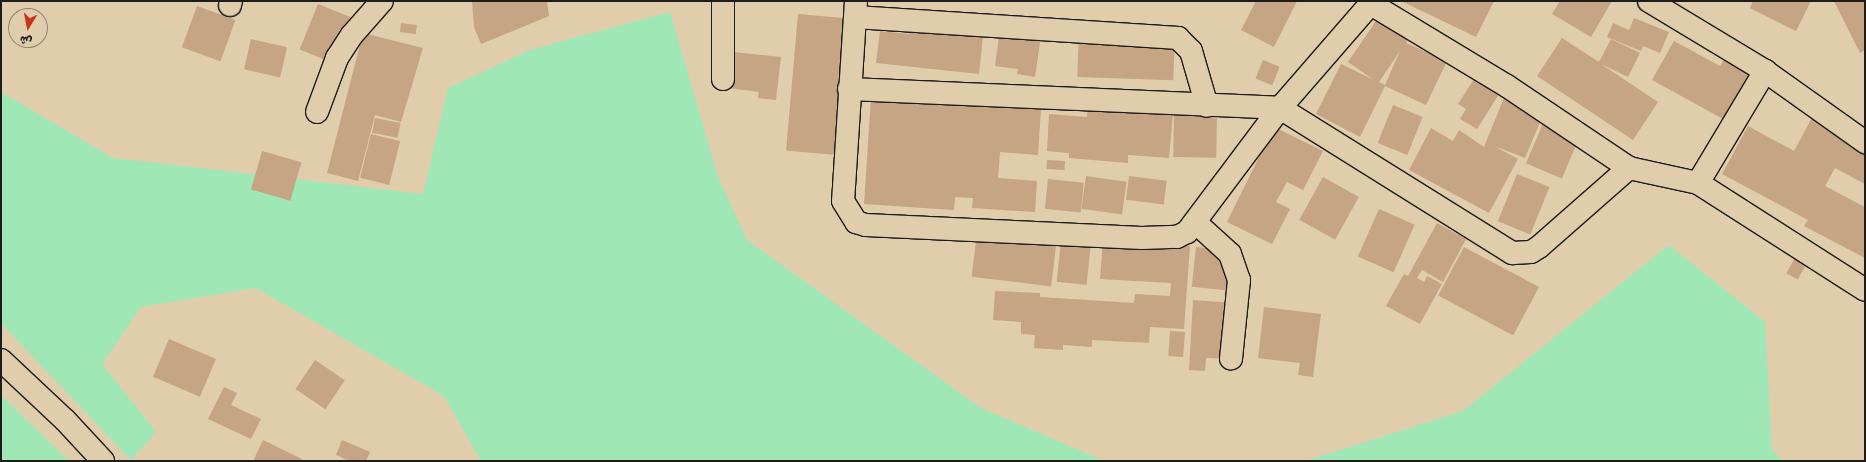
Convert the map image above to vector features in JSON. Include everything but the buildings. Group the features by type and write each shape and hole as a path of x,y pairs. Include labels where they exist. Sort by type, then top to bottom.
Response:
{"street":[{"path":"317,112 337,58 352,35 382,1"},
{"path":"723,1 723,79"},
{"path":"1649,1 1765,71 1865,142"},
{"path":"1208,106 1191,51 1178,38 855,9 843,201 856,222 866,225 1142,238 1177,237 1195,222 1280,108 1372,2 1507,86 1629,168 1698,183 1865,290"},
{"path":"1698,183 1765,71"},
{"path":"849,89 1280,108 1512,253 1530,252 1539,247 1629,168"},
{"path":"1195,222 1230,254 1239,280 1231,359"},
{"path":"1,360 65,420 103,461"}],"green space":[{"path":"670,12 718,177 747,240 981,408 1104,461 481,461 444,396 256,288 141,307 102,364 156,432 131,460 1,323 1,92 113,158 423,194 448,88 530,50"},
{"path":"1669,245 1765,322 1772,450 1783,461 1306,461 1463,411"},
{"path":"1,395 69,461 1,461"}]}
